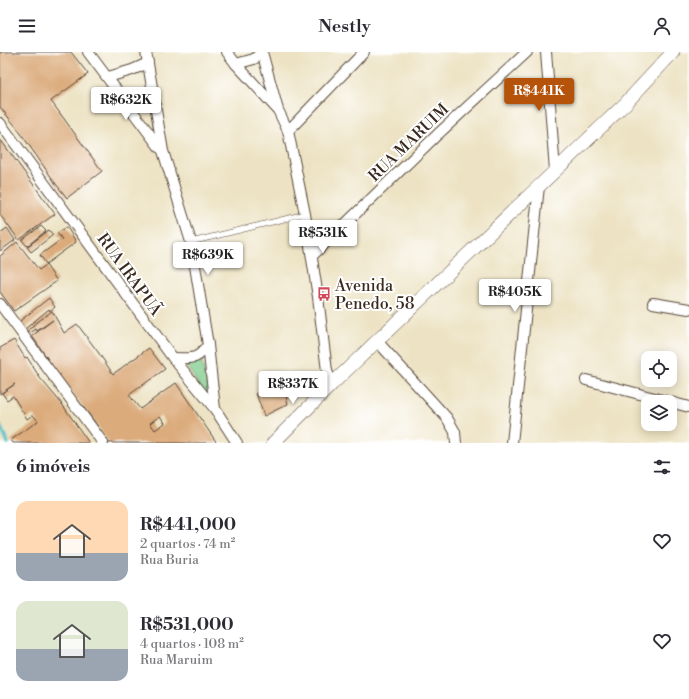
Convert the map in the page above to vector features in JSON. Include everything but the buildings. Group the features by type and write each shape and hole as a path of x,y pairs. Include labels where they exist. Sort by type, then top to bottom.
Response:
{"street":[{"path":"88,52 163,151"},
{"path":"146,52 163,151 192,242 208,345 215,410"},
{"path":"227,52 278,110"},
{"path":"236,64 254,59 262,52 278,110 288,132 312,256 327,371 332,384"},
{"path":"288,132 364,52"},
{"name":"RUA MARUIM","path":"312,256 515,55 526,52"},
{"path":"546,52 555,171"},
{"path":"273,443 332,384 625,104 672,52"},
{"path":"108,77 132,70 148,63"},
{"name":"RUA IRAPUÃ","path":"0,123 173,358 215,410 237,443"},
{"path":"512,443 539,186"},
{"path":"0,304 103,443"},
{"path":"653,304 689,309"},
{"path":"377,341 447,418 455,432 456,443"},
{"path":"173,358 194,358 202,353 208,345"},
{"path":"586,380 689,407"}],"lane":[{"path":"192,242 305,214"}],"green space":[{"path":"200,355 209,390 209,393 206,396 185,364"}],"waterway":[{"path":"0,426 8,443"}],"place":[{"name":"Avenida Penedo, 58","path":"324,294"}]}
